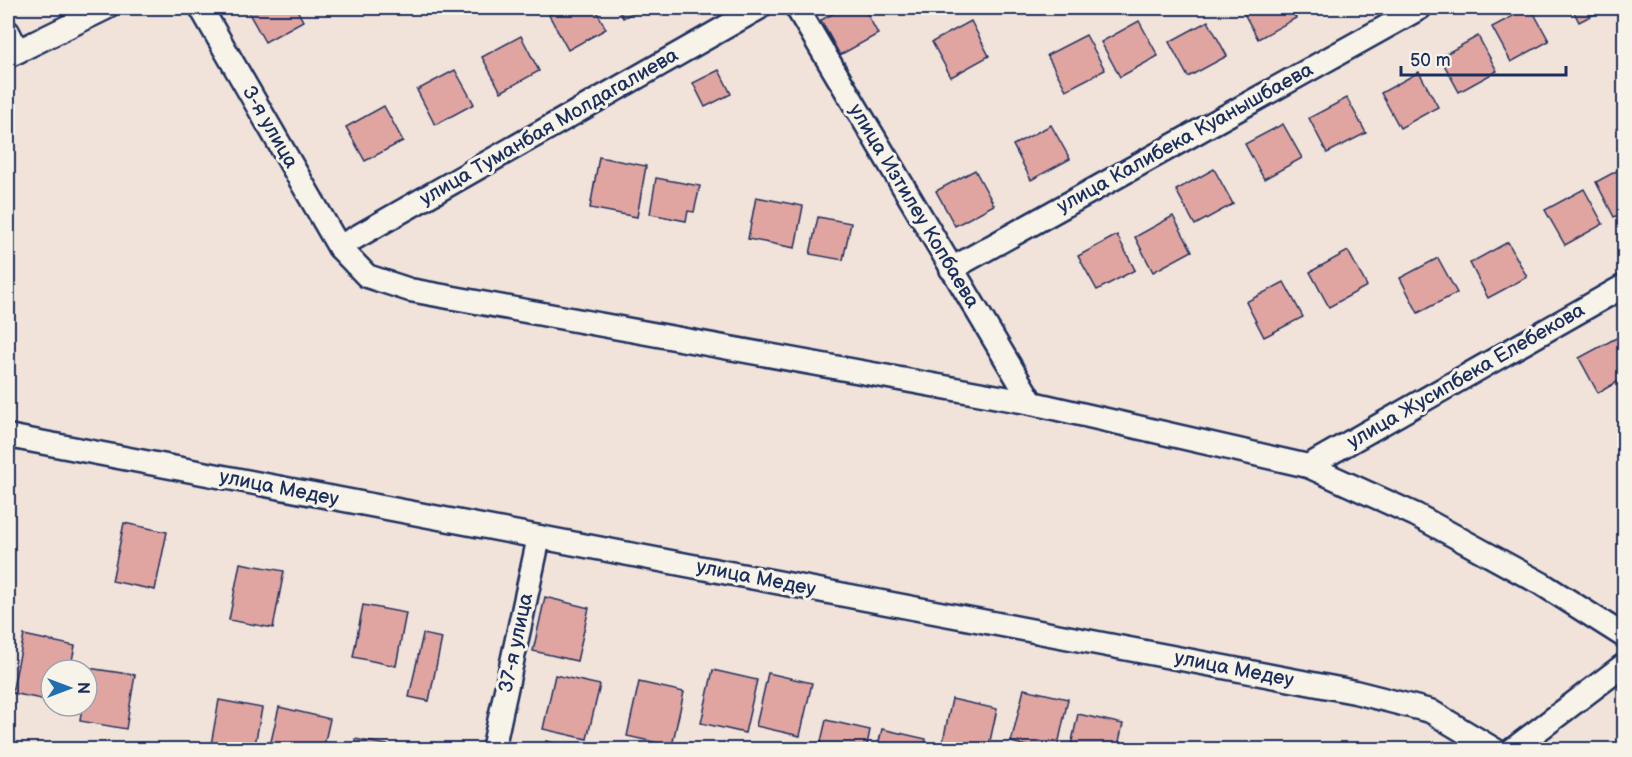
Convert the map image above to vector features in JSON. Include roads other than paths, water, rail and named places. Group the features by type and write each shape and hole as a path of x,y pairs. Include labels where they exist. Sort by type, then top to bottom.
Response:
{"street":[{"path":"11,46 106,8"},
{"name":"3-я улица","path":"201,8 339,247"},
{"name":"улица Туманбая Молдагалиева","path":"339,247 759,8"},
{"name":"улица Изтилеу Копбаева","path":"797,8 1032,403"},
{"name":"улица Калибека Куанышбаева","path":"951,269 1420,8"},
{"path":"339,247 367,276 410,290 1032,403 1308,466 1416,515 1542,584 1624,636"},
{"name":"улица Жусипбека Елебекова","path":"1308,466 1624,286"},
{"name":"улица Медеу","path":"8,436 1354,692 1430,711 1495,750"},
{"name":"37-я улица","path":"493,750 539,537"},
{"path":"1512,750 1624,665"}]}
